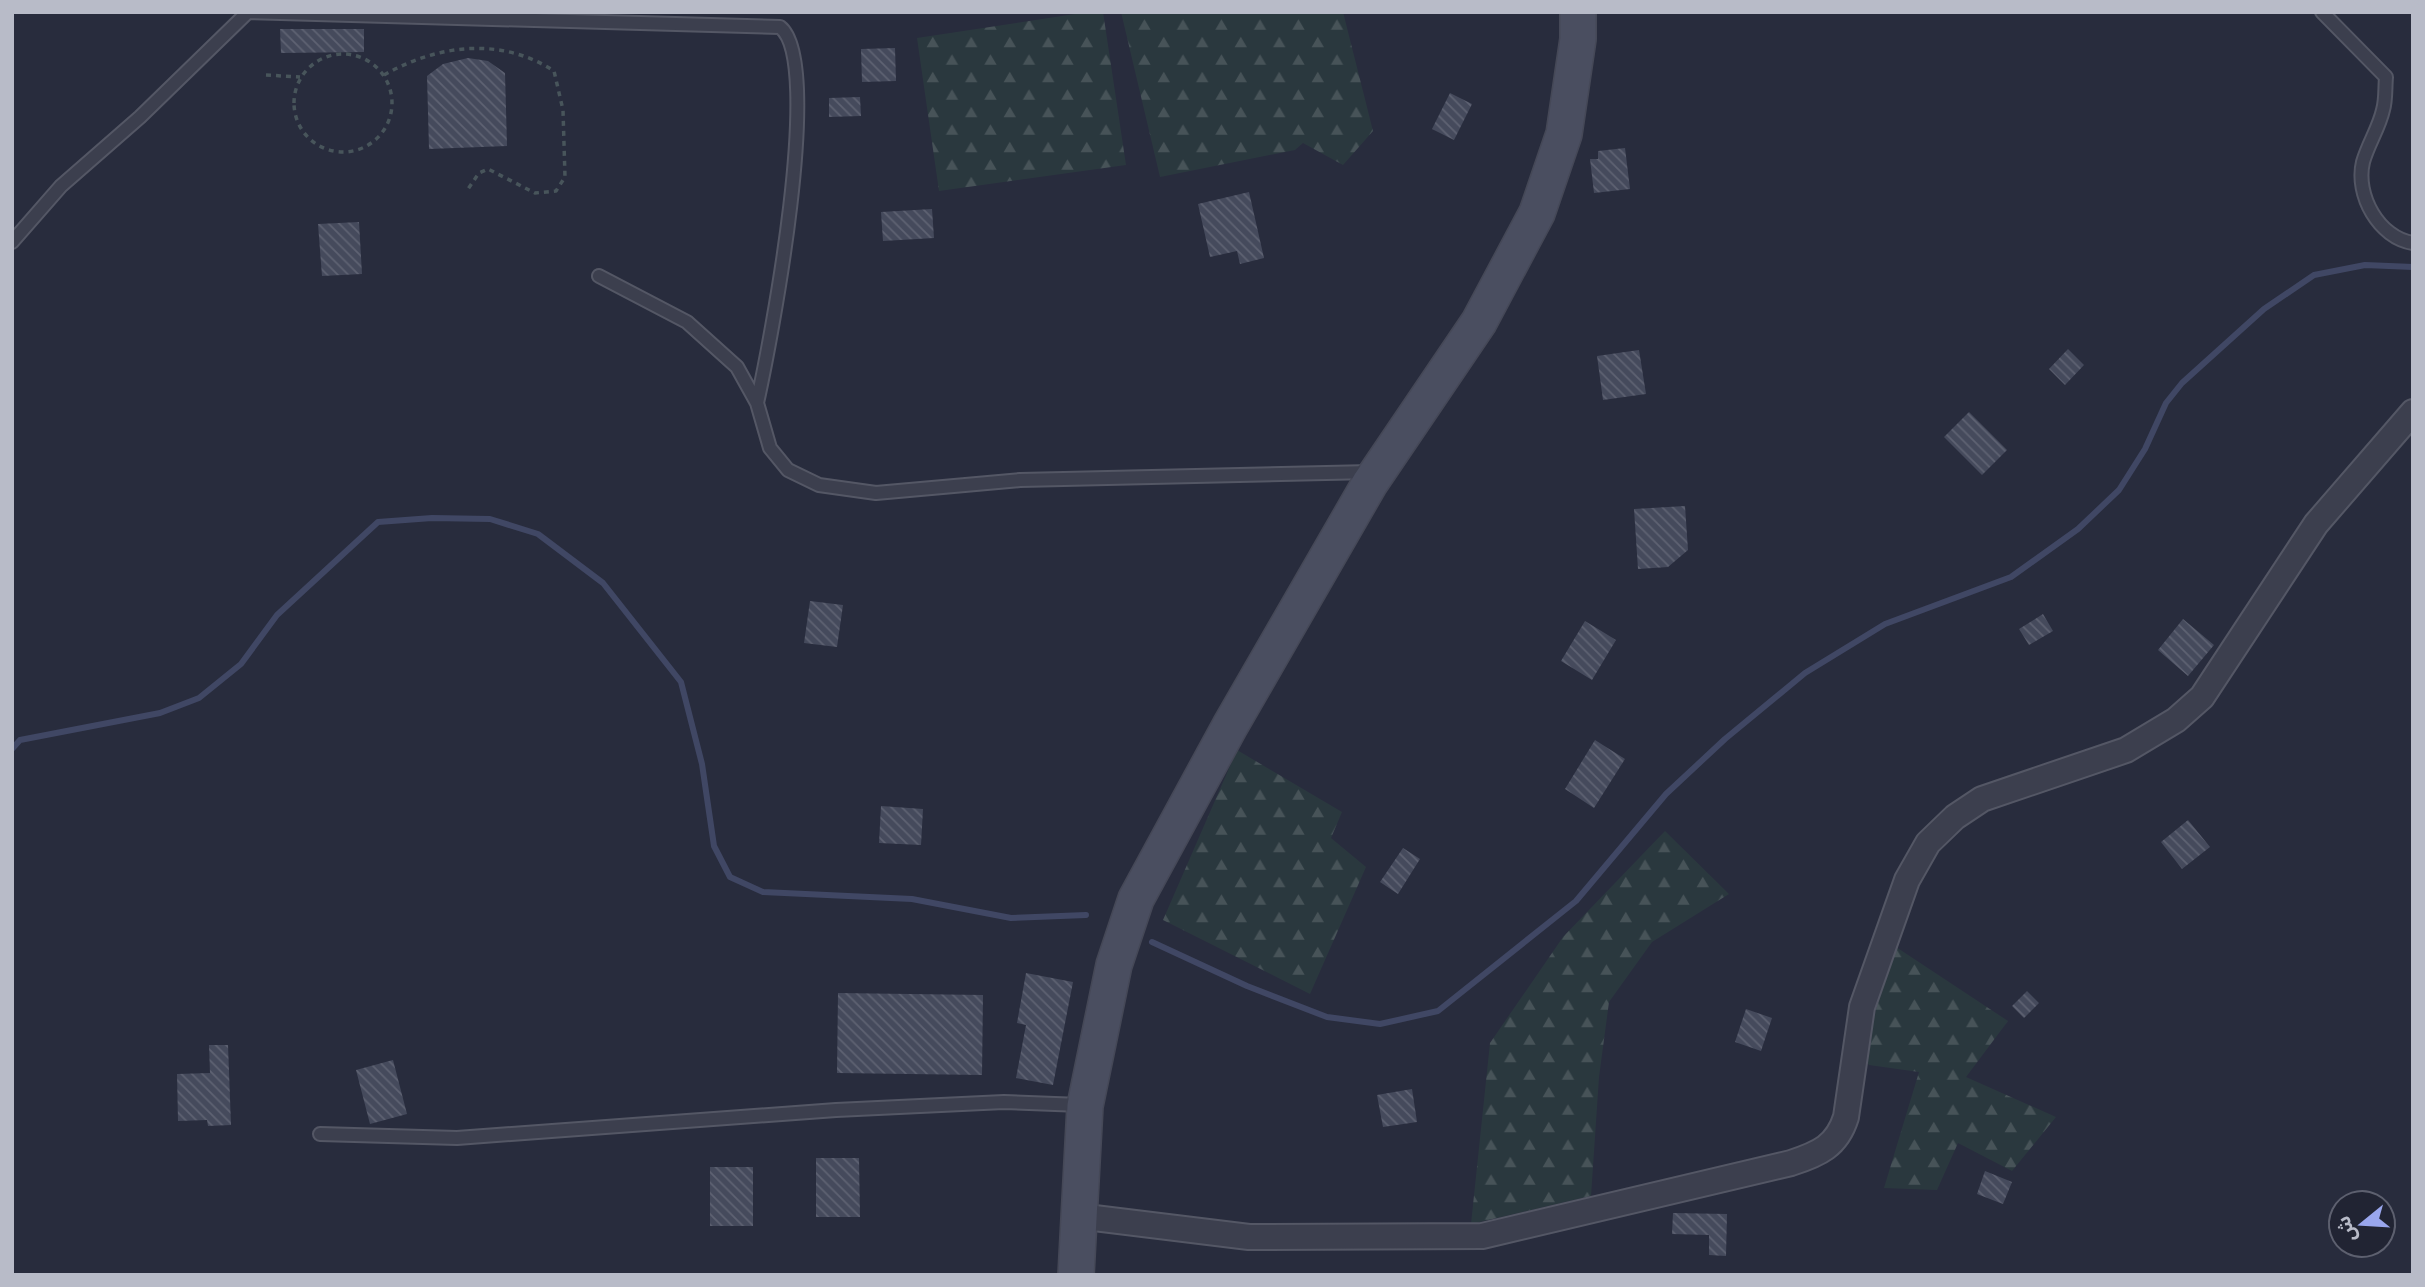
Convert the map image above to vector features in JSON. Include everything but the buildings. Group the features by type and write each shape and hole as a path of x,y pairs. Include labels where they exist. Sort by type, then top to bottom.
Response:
{"street":[{"path":"1076,1275 1085,1106 1114,965 1136,899 1230,726 1378,472 1479,322 1537,213 1564,134 1578,39 1578,12"},
{"path":"1078,1216 1250,1237 1482,1236 1791,1163 1826,1147 1841,1134 1846,1117 1862,1007 1907,880 1928,843 1955,817 1982,799 2126,750 2176,720 2203,696 2316,524 2413,412"}],"lane":[{"path":"12,242 61,186 159,100 249,12 780,27 789,34 795,53 796,152 777,310 757,403"},
{"path":"2322,12 2386,77 2383,111 2362,164 2363,190 2372,213 2385,231 2413,243"},
{"path":"599,276 687,322 737,368 757,403 770,448 788,470 819,485 876,493 1020,480 1378,472"},
{"path":"320,1134 457,1138 836,1110 1004,1102 1085,1106"}],"path":[{"path":"384,75 413,59 464,48 505,50 536,60 554,71 563,110 565,177 556,191 534,193 488,169 478,173 466,192"},
{"path":"344,54 366,60 384,75 391,91 392,108 388,124 379,138 365,148 349,153 325,149 305,135 297,120 293,103 300,77 321,59 344,54"},
{"path":"266,75 300,77"}],"green space":[{"path":"1103,12 1126,165 939,191 917,38"},
{"path":"1121,12 1343,12 1373,131 1343,165 1303,143 1295,150 1160,177"},
{"path":"1237,750 1342,812 1331,838 1366,867 1310,994 1163,920"},
{"path":"1665,831 1729,894 1652,942 1609,1002 1599,1077 1591,1196 1471,1224 1490,1043 1563,937"},
{"path":"1893,945 2008,1021 1966,1077 2056,1117 2012,1171 1958,1143 1937,1190 1884,1188 1919,1072 1869,1065 1863,1058"}],"waterway":[{"path":"1152,942 1247,986 1327,1017 1380,1024 1438,1011 1576,901 1666,794 1725,739 1805,673 1885,624 2011,577 2078,529 2119,490 2145,449 2166,403 2182,383 2264,309 2314,275 2365,265 2413,267"},
{"path":"12,749 20,740 160,713 199,698 241,664 277,615 378,522 432,518 490,519 538,534 603,583 681,682 702,764 714,846 730,877 763,892 912,899 1011,918 1086,915"}]}
